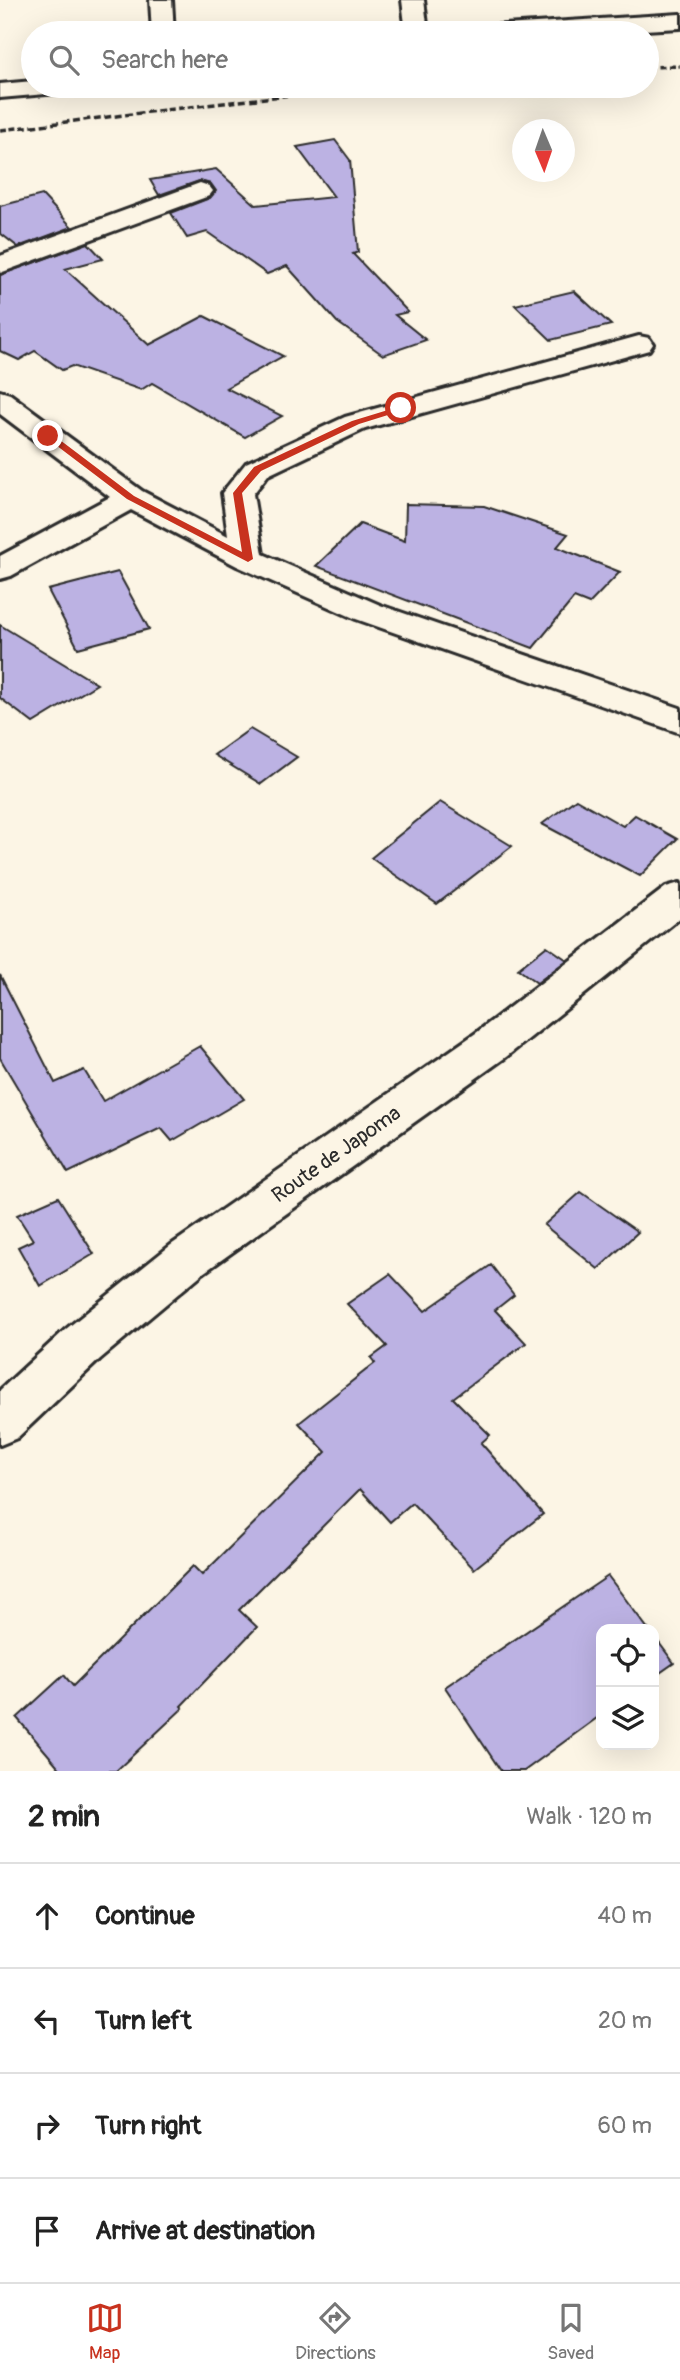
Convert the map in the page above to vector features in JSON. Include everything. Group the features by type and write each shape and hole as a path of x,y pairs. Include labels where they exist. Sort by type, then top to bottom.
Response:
{"street":[{"path":"161,0 162,21"},
{"path":"413,0 416,21"},
{"path":"659,22 680,21"},
{"path":"0,91 21,89"},
{"path":"0,265 200,191"},
{"path":"248,559 237,493 257,469 355,422 639,344"},
{"path":"0,400 131,498 248,559 380,617 680,721"},
{"path":"0,569 131,498"},
{"name":"Route de Japoma","path":"0,1422 83,1344 187,1259 491,1045 680,897"}],"building":[{"path":"335,140 350,160 358,252 353,254 408,312 395,315 426,340 383,355 337,322 287,266 267,274 207,232 187,238 171,213 210,198 216,191 211,184 199,181 159,195 150,180 216,169 256,205 334,197 297,147"},
{"path":"42,195 72,227 18,247 0,233 0,206"},
{"path":"88,243 103,259 65,269 149,345 204,316 283,356 226,388 282,416 245,437 152,383 141,390 72,366 62,370 35,351 19,360 0,351 0,275"},
{"path":"574,291 611,325 551,340 515,305"},
{"path":"406,504 484,506 568,534 557,547 620,572 589,604 574,598 533,648 316,566 360,524 405,541"},
{"path":"118,572 149,629 78,648 48,590"},
{"path":"0,625 97,684 33,723 0,698"},
{"path":"250,729 297,757 261,784 214,755"},
{"path":"576,799 623,826 635,815 677,839 640,876 542,824"},
{"path":"440,802 512,846 437,904 371,858"},
{"path":"547,946 567,960 537,983 518,969"},
{"path":"0,975 55,1083 84,1070 103,1101 200,1046 244,1099 172,1141 161,1128 68,1173 0,1058"},
{"path":"581,1192 638,1232 598,1269 544,1225"},
{"path":"58,1197 94,1254 40,1286 18,1247 33,1240 17,1215"},
{"path":"491,1265 514,1295 495,1310 526,1343 453,1398 490,1435 481,1443 543,1514 474,1569 412,1503 390,1522 360,1489 239,1610 257,1627 181,1706 183,1708 116,1771 62,1771 17,1718 64,1675 73,1686 193,1566 202,1575 326,1452 299,1423 375,1363 371,1358 387,1346 347,1304 390,1274 425,1311"},
{"path":"608,1576 644,1624 596,1624 596,1719 524,1771 501,1771 445,1687"},
{"path":"659,1643 674,1663 659,1674"}],"railway":[{"path":"659,67 680,66"},
{"path":"0,130 265,98"}],"route":[{"path":"48,436 131,498 248,559 237,493 257,469 355,422 401,408"}]}
